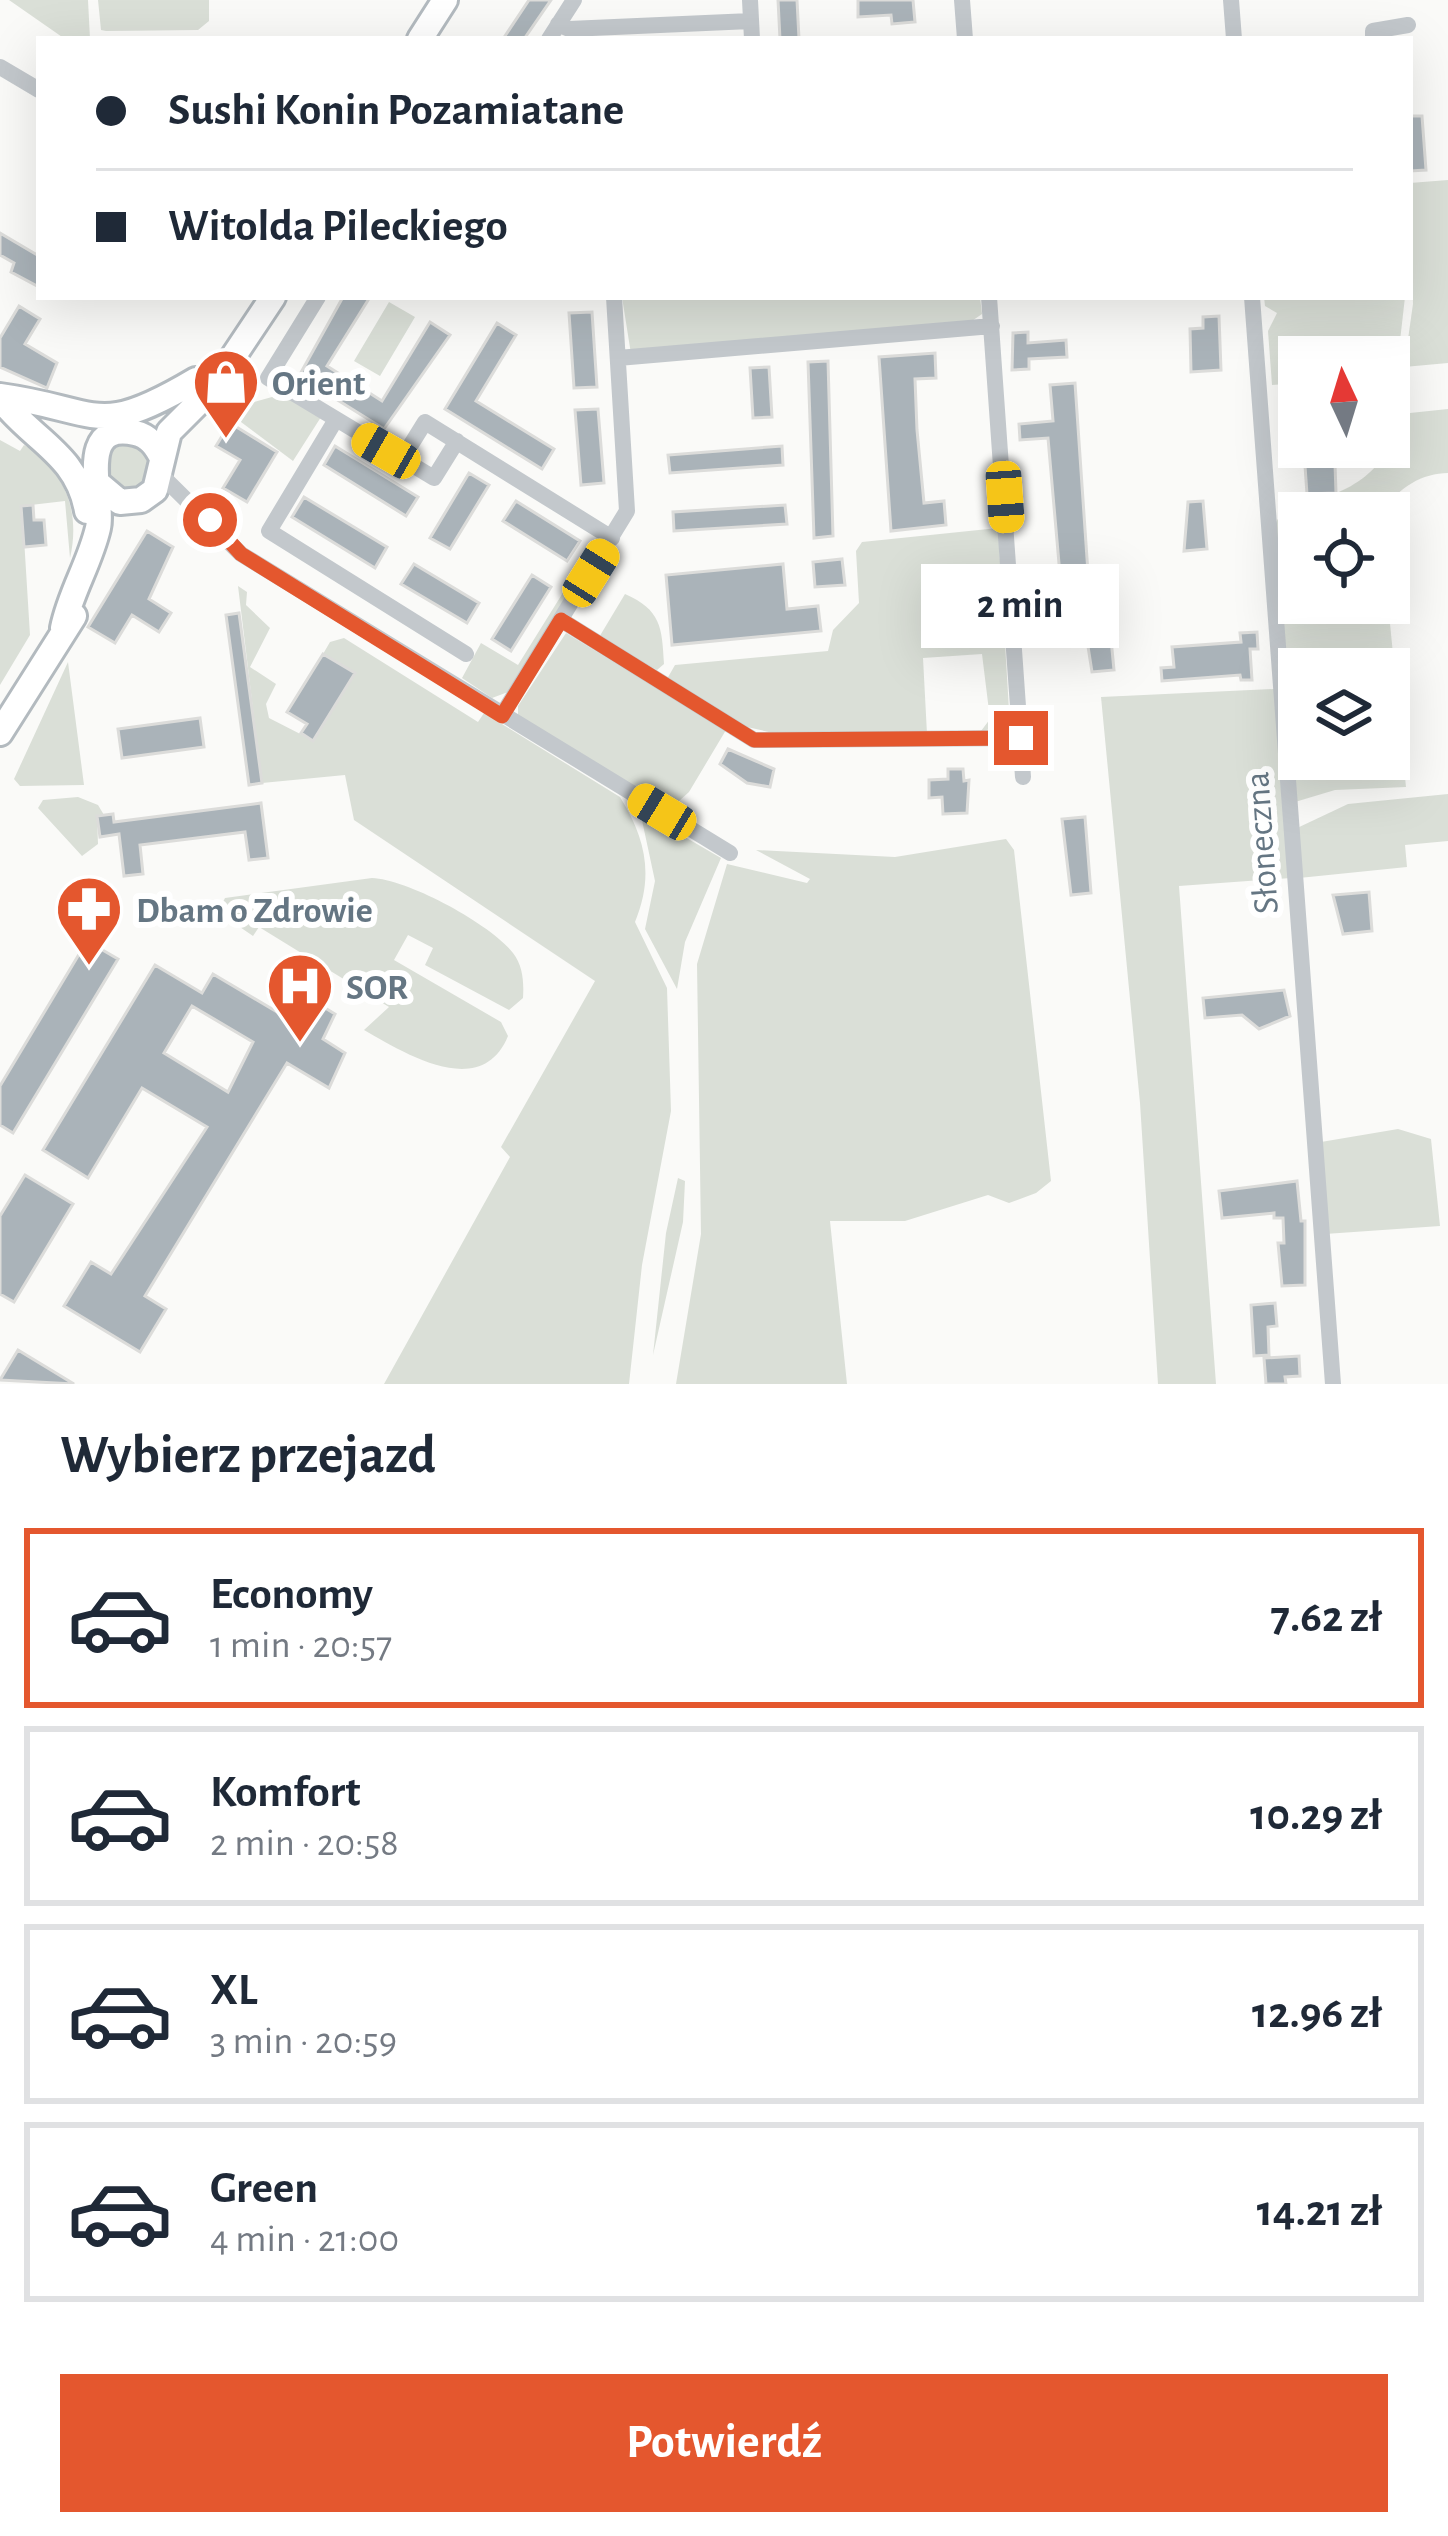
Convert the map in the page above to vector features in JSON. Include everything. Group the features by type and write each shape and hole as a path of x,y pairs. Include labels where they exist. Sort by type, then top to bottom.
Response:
{"street":[{"path":"423,36 445,0"},
{"path":"554,32 574,0"},
{"path":"554,32 751,30 750,0"},
{"path":"962,0 965,36"},
{"path":"1231,0 1234,36"},
{"path":"1373,36 1373,31 1408,25"},
{"path":"0,67 36,88"},
{"path":"0,397 106,439 136,433 196,380 253,300"},
{"path":"63,628 76,614 119,516 151,483 170,432 211,390 271,300"},
{"path":"316,300 268,378 434,478 457,441"},
{"path":"502,716 628,511 614,300"},
{"path":"989,300 1023,777"},
{"name":"Słoneczna","path":"1252,300 1334,1384"},
{"path":"618,358 992,326"},
{"path":"0,397 88,418 123,416 196,380"},
{"path":"0,397 81,450 110,498 151,483"},
{"path":"0,397 15,418 59,451 79,483 87,516 78,585"},
{"path":"335,421 269,531 466,654"},
{"path":"402,459 424,422 612,538"},
{"path":"136,433 153,443 151,483"},
{"path":"0,733 63,628 101,516 94,475 106,439"},
{"path":"151,483 210,520 241,554 730,853"},
{"path":"561,620 754,740 1021,738"}],"shaded area":[{"path":"9,0 88,0 90,36 61,36"},
{"path":"98,0 209,0 209,21 198,30 106,31 101,30"},
{"path":"1448,180 1448,363 1410,366 1413,183"},
{"path":"622,300 980,300 982,314 969,323 631,354"},
{"path":"1264,300 1405,300 1401,336 1278,336 1278,385 1272,385 1268,331 1277,313 1265,306"},
{"path":"389,302 415,317 380,376 354,361"},
{"path":"277,389 321,417 293,461 225,410 272,397"},
{"path":"1448,409 1448,473 1429,476 1401,492 1338,492 1374,468 1410,468 1410,413"},
{"path":"0,440 20,451 24,445 59,478 71,508 73,541 70,558 65,501 22,506 30,635 0,685"},
{"path":"126,443 142,450 149,466 142,482 126,489 110,482 103,466 110,450"},
{"path":"1278,519 1278,600 1272,529"},
{"path":"998,528 1009,710 997,728 981,731 990,719 982,654 923,658 927,734 787,736 747,727 667,679 675,665 828,651 833,630 859,603 856,551 862,542"},
{"path":"597,538 599,544 508,692 492,698 462,678 481,643 518,665"},
{"path":"238,586 247,592 246,605 270,628 250,667 276,684 266,704 269,718 312,740 354,673 323,654 330,642 344,638 478,722 484,713 620,797 629,813 641,843 645,873 635,922 667,988 671,1111 642,1265 629,1384 384,1384 510,1157 501,1147 595,981 354,820 345,775 262,783"},
{"path":"625,594 646,606 657,621 664,664 657,670 598,639"},
{"path":"1280,624 1390,624 1392,648 1282,648"},
{"path":"566,633 726,730 689,792 668,811 518,718 518,706"},
{"path":"68,662 84,785 20,786 14,779"},
{"path":"1274,689 1278,780 1282,780 1291,878 1179,886 1216,1384 1158,1384 1140,1103 1101,697"},
{"path":"1293,780 1405,780 1406,787 1335,790 1295,802"},
{"path":"1448,794 1448,841 1405,845 1407,867 1299,878 1295,829 1348,804"},
{"path":"78,797 98,805 104,815 97,816 98,844 82,856 38,808 43,800"},
{"path":"640,811 721,858 685,942 677,989 645,929 655,881"},
{"path":"1006,839 1014,850 1051,1181 1036,1193 1009,1203 988,1195 905,1221 830,1221 847,1384 676,1384 701,1234 697,964 727,864 807,883 810,879 756,850 895,857"},
{"path":"372,878 406,886 447,905 487,929 516,958 523,998 509,1010 425,965 433,948 408,935 394,960 501,1022 508,1036 496,1056 480,1066 461,1069 399,1050 364,1030 389,1007 259,927 253,936 218,912 225,898"},
{"path":"1398,1129 1431,1139 1440,1226 1325,1234 1321,1142"},
{"path":"678,1178 685,1181 683,1222 653,1355 666,1233"}],"building":[{"path":"529,0 551,0 526,36 505,36"},
{"path":"778,0 797,0 799,36 780,36"},
{"path":"858,0 913,0 915,22 892,24 891,15 858,17"},
{"path":"1413,116 1422,116 1426,170 1413,171"},
{"path":"0,233 36,254 36,285 11,272 14,263 0,255"},
{"path":"341,300 368,300 327,366 382,401 430,322 450,335 384,429 299,376"},
{"path":"19,306 40,319 25,344 57,363 47,388 0,367 0,338"},
{"path":"592,312 597,387 574,388 569,313"},
{"path":"1219,316 1221,370 1191,372 1190,329 1203,328 1203,317"},
{"path":"497,323 516,335 476,401 554,449 542,469 445,409"},
{"path":"1028,332 1028,343 1066,340 1067,357 1029,359 1029,369 1012,370 1013,333"},
{"path":"935,353 936,378 915,379 917,430 924,503 944,501 946,525 891,531 879,357"},
{"path":"828,361 833,536 814,538 808,362"},
{"path":"769,367 772,417 753,418 750,368"},
{"path":"1075,383 1088,573 1060,575 1048,438 1020,440 1019,424 1053,421 1050,385"},
{"path":"598,409 604,483 581,485 575,410"},
{"path":"230,423 277,452 247,502 223,488 240,460 216,446"},
{"path":"335,446 418,497 406,516 324,465"},
{"path":"782,446 783,465 670,473 668,455"},
{"path":"1305,468 1335,468 1336,492 1307,492"},
{"path":"469,473 489,485 450,549 430,538"},
{"path":"304,497 387,547 375,568 292,517"},
{"path":"516,501 580,541 567,561 503,521"},
{"path":"1203,501 1207,549 1184,551 1188,502"},
{"path":"33,505 34,520 44,520 46,545 24,547 21,506"},
{"path":"785,505 787,524 674,531 673,512"},
{"path":"147,531 173,547 149,599 171,613 159,632 132,615 115,643 88,627"},
{"path":"842,559 845,585 815,587 813,562"},
{"path":"414,564 479,603 467,623 401,584"},
{"path":"783,564 787,609 818,606 821,631 672,645 666,575"},
{"path":"532,575 551,587 511,651 492,639"},
{"path":"1093,581 1093,588 1104,587 1105,640 1111,639 1114,670 1092,672 1078,583"},
{"path":"239,613 262,783 249,785 226,615"},
{"path":"1257,632 1258,649 1250,649 1252,680 1241,680 1240,675 1162,681 1161,668 1174,667 1172,647 1241,642 1240,633"},
{"path":"323,654 355,673 313,741 301,733 307,724 287,712"},
{"path":"200,718 204,747 122,758 118,729"},
{"path":"728,749 774,769 770,787 747,783 720,764"},
{"path":"948,769 963,769 964,781 969,780 967,813 943,814 942,797 929,798 929,780 948,779"},
{"path":"261,803 268,858 249,860 245,832 140,845 143,874 124,876 119,834 100,837 97,816 113,814 114,822"},
{"path":"1085,817 1091,893 1071,895 1062,819"},
{"path":"1369,892 1372,931 1343,934 1333,895"},
{"path":"87,941 118,959 13,1133 0,1125 0,1086"},
{"path":"155,965 202,993 213,974 294,1022 312,1000 335,1014 323,1039 345,1053 329,1088 287,1063 145,1296 166,1309 140,1352 64,1306 91,1262 111,1274 207,1127 142,1088 88,1178 43,1150","holes":["192,1006 253,1042 228,1092 164,1053"]},
{"path":"1284,990 1290,1016 1259,1029 1242,1015 1205,1018 1203,998"},
{"path":"25,1175 73,1204 14,1302 0,1294 0,1216"},
{"path":"1297,1181 1301,1221 1305,1221 1305,1285 1282,1286 1278,1243 1284,1243 1283,1218 1274,1218 1274,1213 1222,1218 1219,1191"},
{"path":"1275,1303 1277,1326 1268,1327 1269,1355 1254,1356 1251,1305"},
{"path":"18,1350 74,1384 0,1380"},
{"path":"1299,1356 1300,1376 1285,1377 1286,1384 1266,1384 1264,1358"}],"place":[{"name":"Orient","path":"226,441"},
{"name":"Dbam o Zdrowie","path":"89,968"},
{"name":"SOR","path":"300,1045"}],"route":[{"path":"210,520 241,554 502,716 561,620 754,740 926,743 1021,738"}]}
